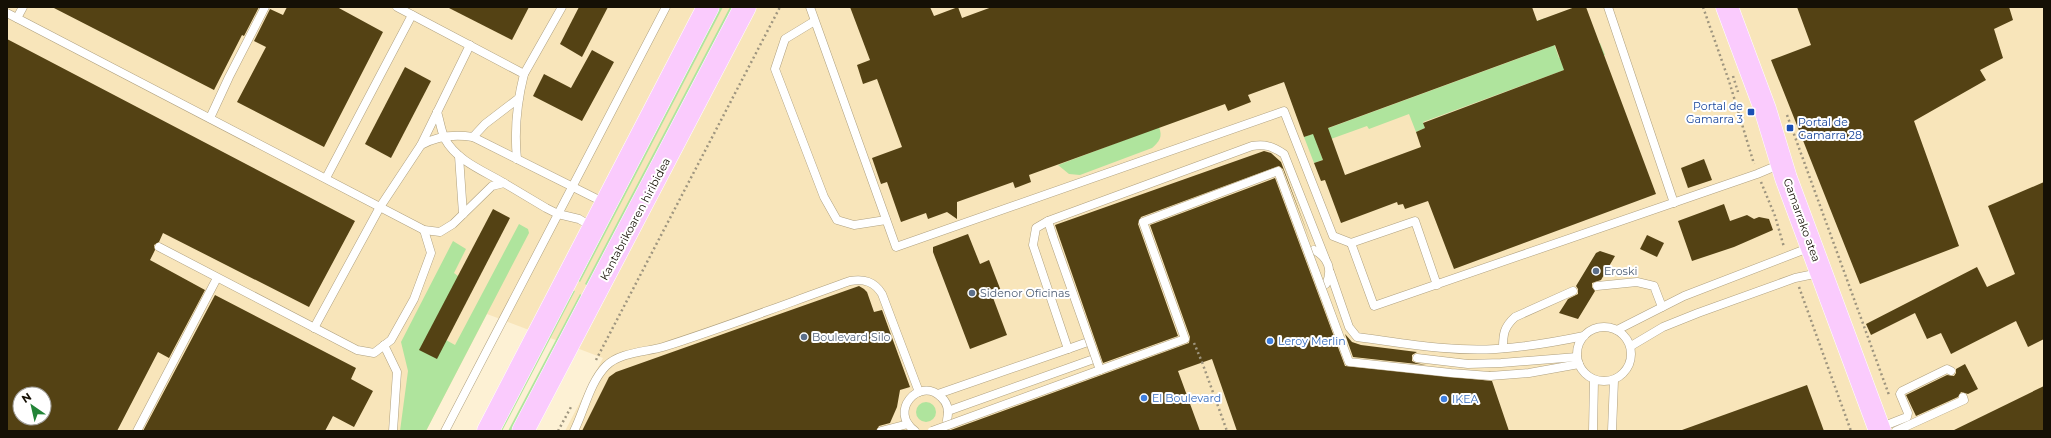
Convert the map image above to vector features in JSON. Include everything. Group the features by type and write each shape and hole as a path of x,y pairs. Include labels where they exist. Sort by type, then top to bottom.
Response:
{"main road":[{"path":"488,431 708,7"},
{"name":"Kantabrikoaren hiribidea","path":"522,431 745,7"},
{"name":"Gamarrako atea","path":"1727,7 1765,109 1781,164 1821,273 1888,428"}],"lane":[{"path":"17,18 23,7"},
{"path":"210,118 265,7"},
{"path":"517,159 515,135 519,98 524,74 562,7"},
{"path":"445,431 666,7"},
{"path":"810,7 813,22 896,247 1284,111 1333,236 1351,243 1415,221 1437,285"},
{"path":"1608,7 1674,203"},
{"path":"399,8 524,74"},
{"path":"7,13 424,230 440,232 453,224 492,186 504,183"},
{"path":"326,178 412,15"},
{"path":"813,22 785,39 775,69 824,197 837,220 854,226 886,220"},
{"path":"314,328 380,207 421,145 470,45"},
{"path":"473,138 485,124 519,98"},
{"path":"437,112 444,137 451,148 459,156 558,214 579,220 594,228"},
{"path":"421,145 430,140 458,135 473,138 572,186 605,204"},
{"path":"1068,348 1032,245 1036,228 1048,220 1252,146 1265,144 1274,147 1284,154 1288,161 1325,258 1349,327 1352,333 1357,337 1439,348 1503,348 1584,336"},
{"path":"459,156 463,214"},
{"path":"1351,243 1374,306 1674,203 1781,164"},
{"path":"932,431 1185,339 1143,222 1278,171 1349,362 1490,376 1529,373 1578,361"},
{"path":"1048,220 1100,370"},
{"path":"159,247 356,350 374,353 392,340 414,299 431,253 424,230"},
{"path":"1617,330 1662,307 1812,246"},
{"path":"1314,250 1325,258"},
{"path":"1326,284 1330,272"},
{"path":"1631,346 1663,327 1795,278 1821,273"},
{"path":"138,431 218,278"},
{"path":"574,431 582,417 585,404 602,371 607,365 617,359 663,347 850,281 862,279 877,286 882,294 919,392"},
{"path":"1597,286 1637,282 1654,286 1662,307"},
{"path":"1503,348 1504,332 1508,323 1515,317 1573,291"},
{"path":"1599,327 1617,330 1623,334 1631,346 1631,363 1627,370 1614,380 1601,382 1594,380 1583,371 1578,361 1578,346 1584,336 1591,330 1599,327"},
{"path":"938,394 1085,343"},
{"path":"384,345 397,372 393,431"},
{"path":"1417,358 1468,364 1578,361"},
{"path":"948,411 1091,360"},
{"path":"1888,428 1906,417 1908,413 1900,394 1902,391 1947,369 1951,371"},
{"path":"1593,431 1594,380"},
{"path":"1612,431 1614,380"},
{"path":"915,431 908,424 904,412 909,400 919,392 932,392 938,394 947,404 947,420"},
{"path":"1888,428 1964,400 1963,396"},
{"path":"881,431 908,424"}],"path":[{"path":"594,363 780,7"},
{"path":"1703,7 1729,81 1757,174 1775,216 1787,257"},
{"path":"1786,111 1888,428"},
{"path":"1795,278 1851,431"},
{"path":"1194,341 1227,431"},
{"path":"558,431 572,404"}],"shaded area":[{"path":"7,7 2044,7 2044,431 565,431 603,358 487,314 426,431 7,431"}],"green space":[{"path":"719,7 723,7 580,282 577,280"},
{"path":"730,7 734,7 588,286 585,284"},
{"path":"1545,18 1559,58 1600,43 1605,55 1423,122 1425,128 1416,132 1409,114 1369,129 1367,126 1317,144 1323,160 1314,163 1304,137 1547,48 1537,21"},
{"path":"1159,127 1161,134 1160,139 1152,148 1080,175 1069,174 1058,165"},
{"path":"519,224 528,229 529,233 426,431 400,431 408,371 401,342 453,241 466,249 454,273 458,276 446,340 455,345"},
{"path":"572,290 575,291 502,431 498,431"},
{"path":"580,294 583,296 512,431 508,431"},
{"path":"922,402 930,402 936,408 936,416 930,422 922,422 916,416 916,408"}],"building":[{"path":"52,7 259,7 244,36 242,35 214,90"},
{"path":"287,7 337,7 383,32 324,147 237,102 266,47 254,41 270,9 283,15"},
{"path":"447,7 529,7 512,40"},
{"path":"579,7 608,7 582,57 560,44"},
{"path":"850,7 930,7 934,16 958,7 962,18 992,7 1532,7 1537,21 1575,7 1586,7 1656,194 1454,269 1428,201 1405,209 1403,204 1398,205 1397,202 1341,223 1325,180 1321,181 1314,163 1323,160 1313,134 1304,137 1284,82 1248,95 1251,102 1228,111 1225,104 1029,175 1031,182 1015,188 1013,182 957,202 957,219 947,212 928,219 926,213 901,222 887,182 881,184 872,158 902,147 877,79 863,84 857,65 870,60","holes":["1555,45 1564,70 1423,123 1425,128 1416,132 1421,147 1345,175 1328,128"]},
{"path":"1797,7 2009,7 2013,20 1994,29 2003,58 1980,70 1986,80 1914,121 1959,246 1860,284 1771,60 1811,45"},
{"path":"7,39 355,221 309,307 163,233 159,242 154,245 155,250 150,260 205,290 169,358 158,352 117,431 7,431"},
{"path":"592,50 614,62 582,121 533,96 544,74 571,88"},
{"path":"405,67 431,81 391,158 365,144"},
{"path":"1264,151 1271,153 1281,162 1312,245 1283,169 1279,166 1141,217 1138,224 1178,336 1103,363 1055,225"},
{"path":"1704,159 1712,180 1688,188 1681,168"},
{"path":"1275,178 1345,366 1492,381 1509,431 1237,431 1212,359 1178,371 1200,431 948,431 1189,343 1190,337 1150,225"},
{"path":"2044,182 2044,339 2028,347 2016,321 1951,354 1941,333 1927,339 1915,313 1871,335 1866,324 1977,267 1987,287 2015,274 1988,206"},
{"path":"1724,204 1730,221 1747,215 1754,219 1759,217 1769,219 1773,230 1734,247 1692,261 1678,221"},
{"path":"493,209 510,218 437,359 419,350"},
{"name":"Sidenor Oficinas","path":"968,234 980,264 989,260 1001,291 992,295 1007,335 970,349 933,252 933,247"},
{"path":"1647,235 1664,243 1657,257 1640,249"},
{"name":"Eroski","path":"1600,251 1615,256 1601,280 1592,283 1592,287 1595,291 1578,319 1559,313 1568,299 1578,294 1578,289 1576,286 1596,253"},
{"name":"Boulevard Silo","path":"859,286 867,292 874,312 882,310 910,387 900,390 897,407 890,423 879,426 876,431 582,431 609,377 616,372"},
{"path":"215,295 356,368 351,379 373,391 354,427 333,416 325,431 143,431"},
{"path":"1345,334 1352,342 1361,345 1417,352 1412,355 1412,361 1426,365 1353,357"},
{"path":"1965,364 1978,389 1968,394 1961,392 1958,397 1916,416 1906,395 1947,375 1954,376 1956,369"},
{"path":"1807,385 1824,431 1682,430"},
{"path":"2044,386 2044,431 1952,431"}],"place":[{"name":"Portal de Gamarra 3","path":"1751,112"},
{"name":"Portal de Gamarra 28","path":"1790,128"},
{"name":"Eroski","path":"1596,271"},
{"name":"Sidenor Oficinas","path":"972,293"},
{"name":"Boulevard Silo","path":"804,337"},
{"name":"Leroy Merlin","path":"1270,341"},
{"name":"El Boulevard","path":"1144,398"},
{"name":"IKEA","path":"1444,399"}]}
